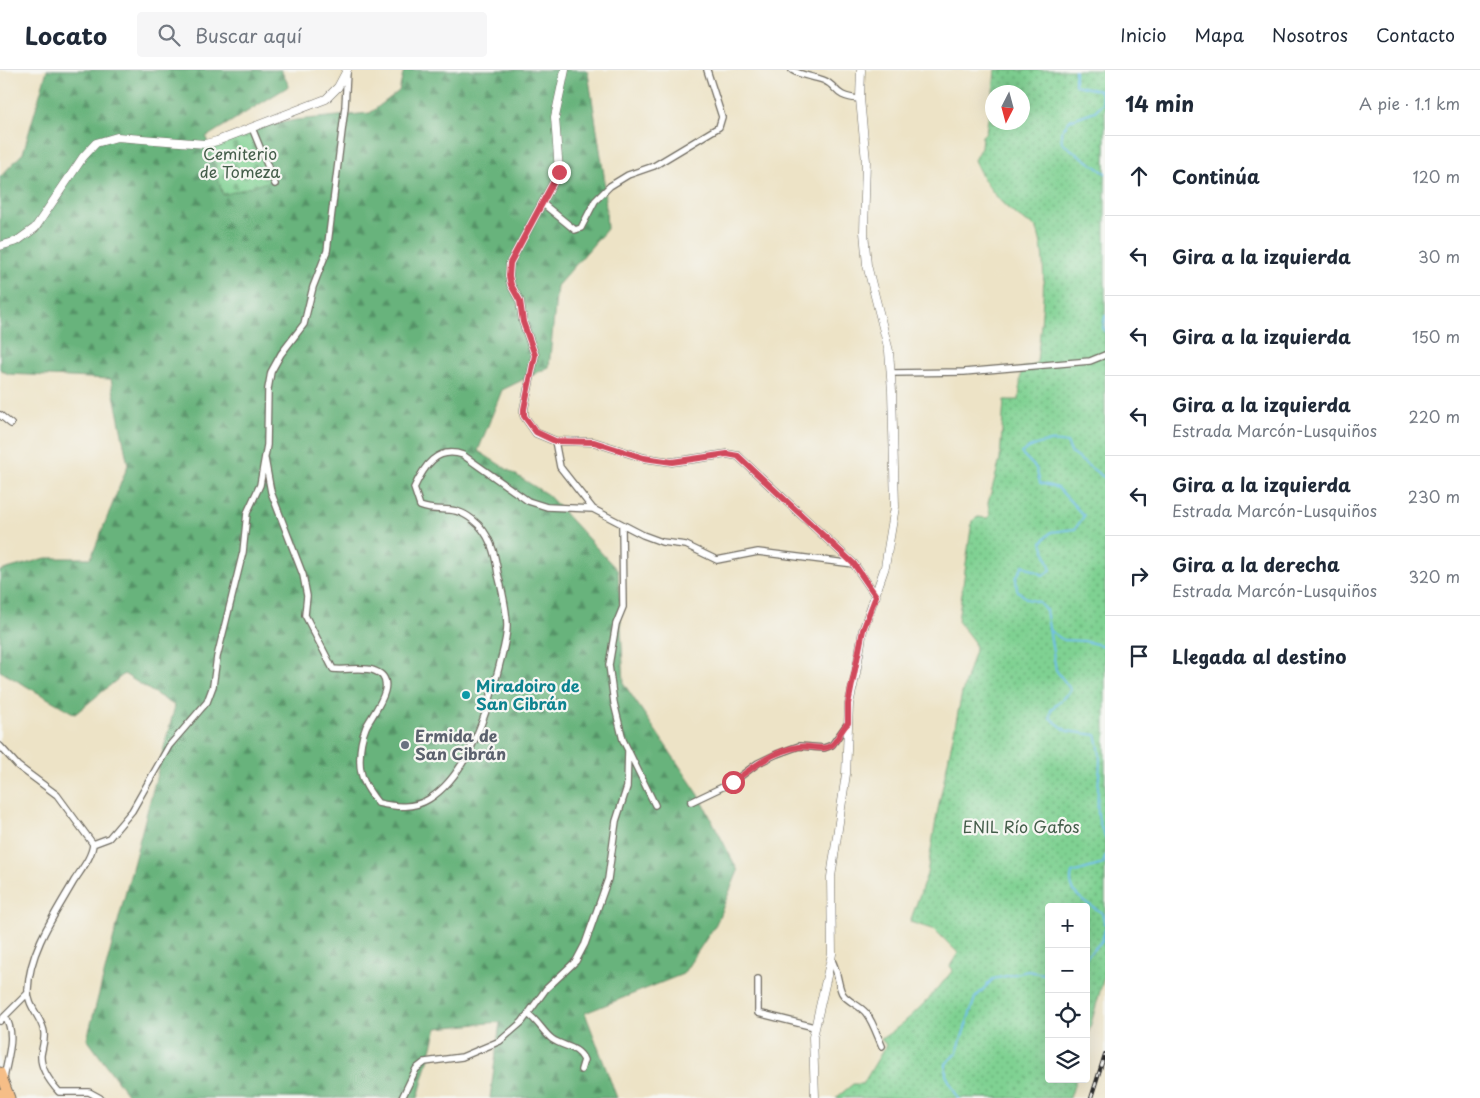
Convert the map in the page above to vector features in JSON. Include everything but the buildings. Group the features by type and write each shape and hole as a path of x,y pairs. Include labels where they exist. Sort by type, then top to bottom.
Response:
{"main road":[{"path":"2,1076 10,1098"},
{"path":"0,1094 2,1098"}],"street":[{"path":"0,246 17,240 35,228 83,157 96,143 117,137 205,144 326,99 338,87 347,70"},
{"path":"100,1098 89,1092 59,1092 42,1066 41,1056 44,1032 28,993 29,978 44,931 86,861 93,844 108,838 132,811 169,746 207,702 213,686 216,657 244,552 247,513 260,485 264,459 268,389 272,372 281,354 304,324 313,287 327,251 345,107 347,70"},
{"path":"565,70 555,117 559,172 510,263 509,276 511,285 520,301 523,322 535,355 524,399 524,416 536,432 555,441 594,442 644,458 672,462 727,454 738,456 854,564 876,596"},
{"path":"542,203 575,230 581,228 595,201 610,186 628,175 654,166 719,128 722,117 707,70"},
{"path":"792,70 802,76 825,80 843,96 860,100"},
{"path":"815,1098 812,1061 814,1028 831,960 831,877 845,782 848,704 863,630 885,567 895,506 889,351 867,265 864,215 866,161 860,100 861,70"},
{"path":"252,128 275,184"},
{"path":"891,373 964,372 1090,361 1105,355"},
{"path":"0,416 11,424"},
{"path":"555,441 560,467 593,510 622,526 662,542 686,546 717,560 758,552 854,564"},
{"path":"264,459 272,492 303,575 307,596 304,615 325,658 333,669 373,670 381,674 385,682 384,693 379,707 366,727 360,760 363,784 378,803 402,808 429,799 454,775 474,742 488,711 507,627 495,553 488,536 474,521 458,510 446,508 428,509 420,506 414,488 420,475 442,452 453,451 463,455 528,501 547,507 593,510"},
{"path":"622,526 623,607 616,624 609,665 614,703 628,750 655,805"},
{"path":"691,802 733,782 758,763 777,754 799,746 824,748 832,744 848,723"},
{"path":"0,746 18,766 58,795 93,844"},
{"path":"402,1098 420,1065 431,1060 462,1057 493,1045 512,1031 528,1014 541,995 576,961 586,944 608,879 616,821 627,787 628,750"},
{"path":"831,960 836,967 842,993 848,1000 857,1003 868,1015 882,1046"},
{"path":"758,979 758,1013 814,1028"},
{"path":"0,1021 28,993"},
{"path":"528,1014 539,1023 552,1039 580,1053 584,1060 581,1070"},
{"path":"2,1076 12,1038 9,1022 5,1016"}],"green space":[{"path":"47,70 281,70 289,86 206,137 223,195 252,128 296,120 370,113 399,91 404,70 586,70 588,73 604,175 607,229 557,286 549,367 502,390 478,451 548,495 618,571 624,684 699,795 738,871 716,924 683,974 585,1013 617,1098 490,1098 500,1022 437,1028 418,1098 130,1098 87,1039 175,706 124,674 75,714 0,671 0,571 46,558 91,558 128,465 111,379 8,374 0,369 0,177 23,153"},
{"name":"ENIL Río Gafos","path":"995,70 1105,70 1105,973 1090,1027 1090,903 1045,903 1045,1083 1075,1083 1070,1098 836,1098 853,1084 863,1084 886,1045 881,1039 911,1016 937,989 953,970 950,966 958,953 935,930 910,922 927,874 937,814 962,693 975,650 974,642 958,621 972,521 978,517 987,518 990,516 988,503 1000,460 1004,400 1019,400 1021,369 1035,365 1037,361 1044,274 1043,257 1036,227 1016,215 999,200 985,181 974,160 981,147 982,136 986,130 1030,130 1030,85 994,85"},
{"name":"Cemiterio de Tomeza","path":"254,131 274,180 223,195 209,147"}],"waterway":[{"path":"1075,70 1075,85 1100,91 1103,103 1095,111 1070,120 1061,132 1062,143 1105,173"},
{"path":"1105,316 1103,328 1105,331"},
{"path":"1105,478 1072,454 1067,443 1055,441 1043,443 1021,453 1036,468 1040,483 1058,488 1084,516 1075,529 1051,532 1042,542 1051,570 1043,575 1023,565 1016,578 1017,590 1027,599 1039,602 1046,610 1056,670 1071,690 1051,710 1050,718 1067,731 1096,735 1100,754 1098,817 1105,837"},
{"path":"1049,630 1063,640 1084,641 1105,646"},
{"path":"1105,856 1103,864 1072,873 1071,880 1072,887 1079,897 1102,913 1105,925"},
{"path":"1090,953 1102,941 1105,929"},
{"path":"958,1098 946,1075 946,1064 957,1052 975,998 993,979 1028,971 1045,974"}],"railway":[{"path":"1091,1098 1105,1054"}],"place":[{"name":"Miradoiro de San Cibrán","path":"466,695"},
{"name":"Ermida de San Cibrán","path":"405,745"}],"route":[{"path":"559,172 510,263 509,276 511,285 518,294 523,322 535,355 524,399 524,416 536,432 546,438 555,441 594,442 620,452 644,458 672,462 727,454 738,456 854,564 876,596 863,630 856,673 848,704 848,723 832,744 824,748 799,746 777,754 758,763 733,782"}]}
